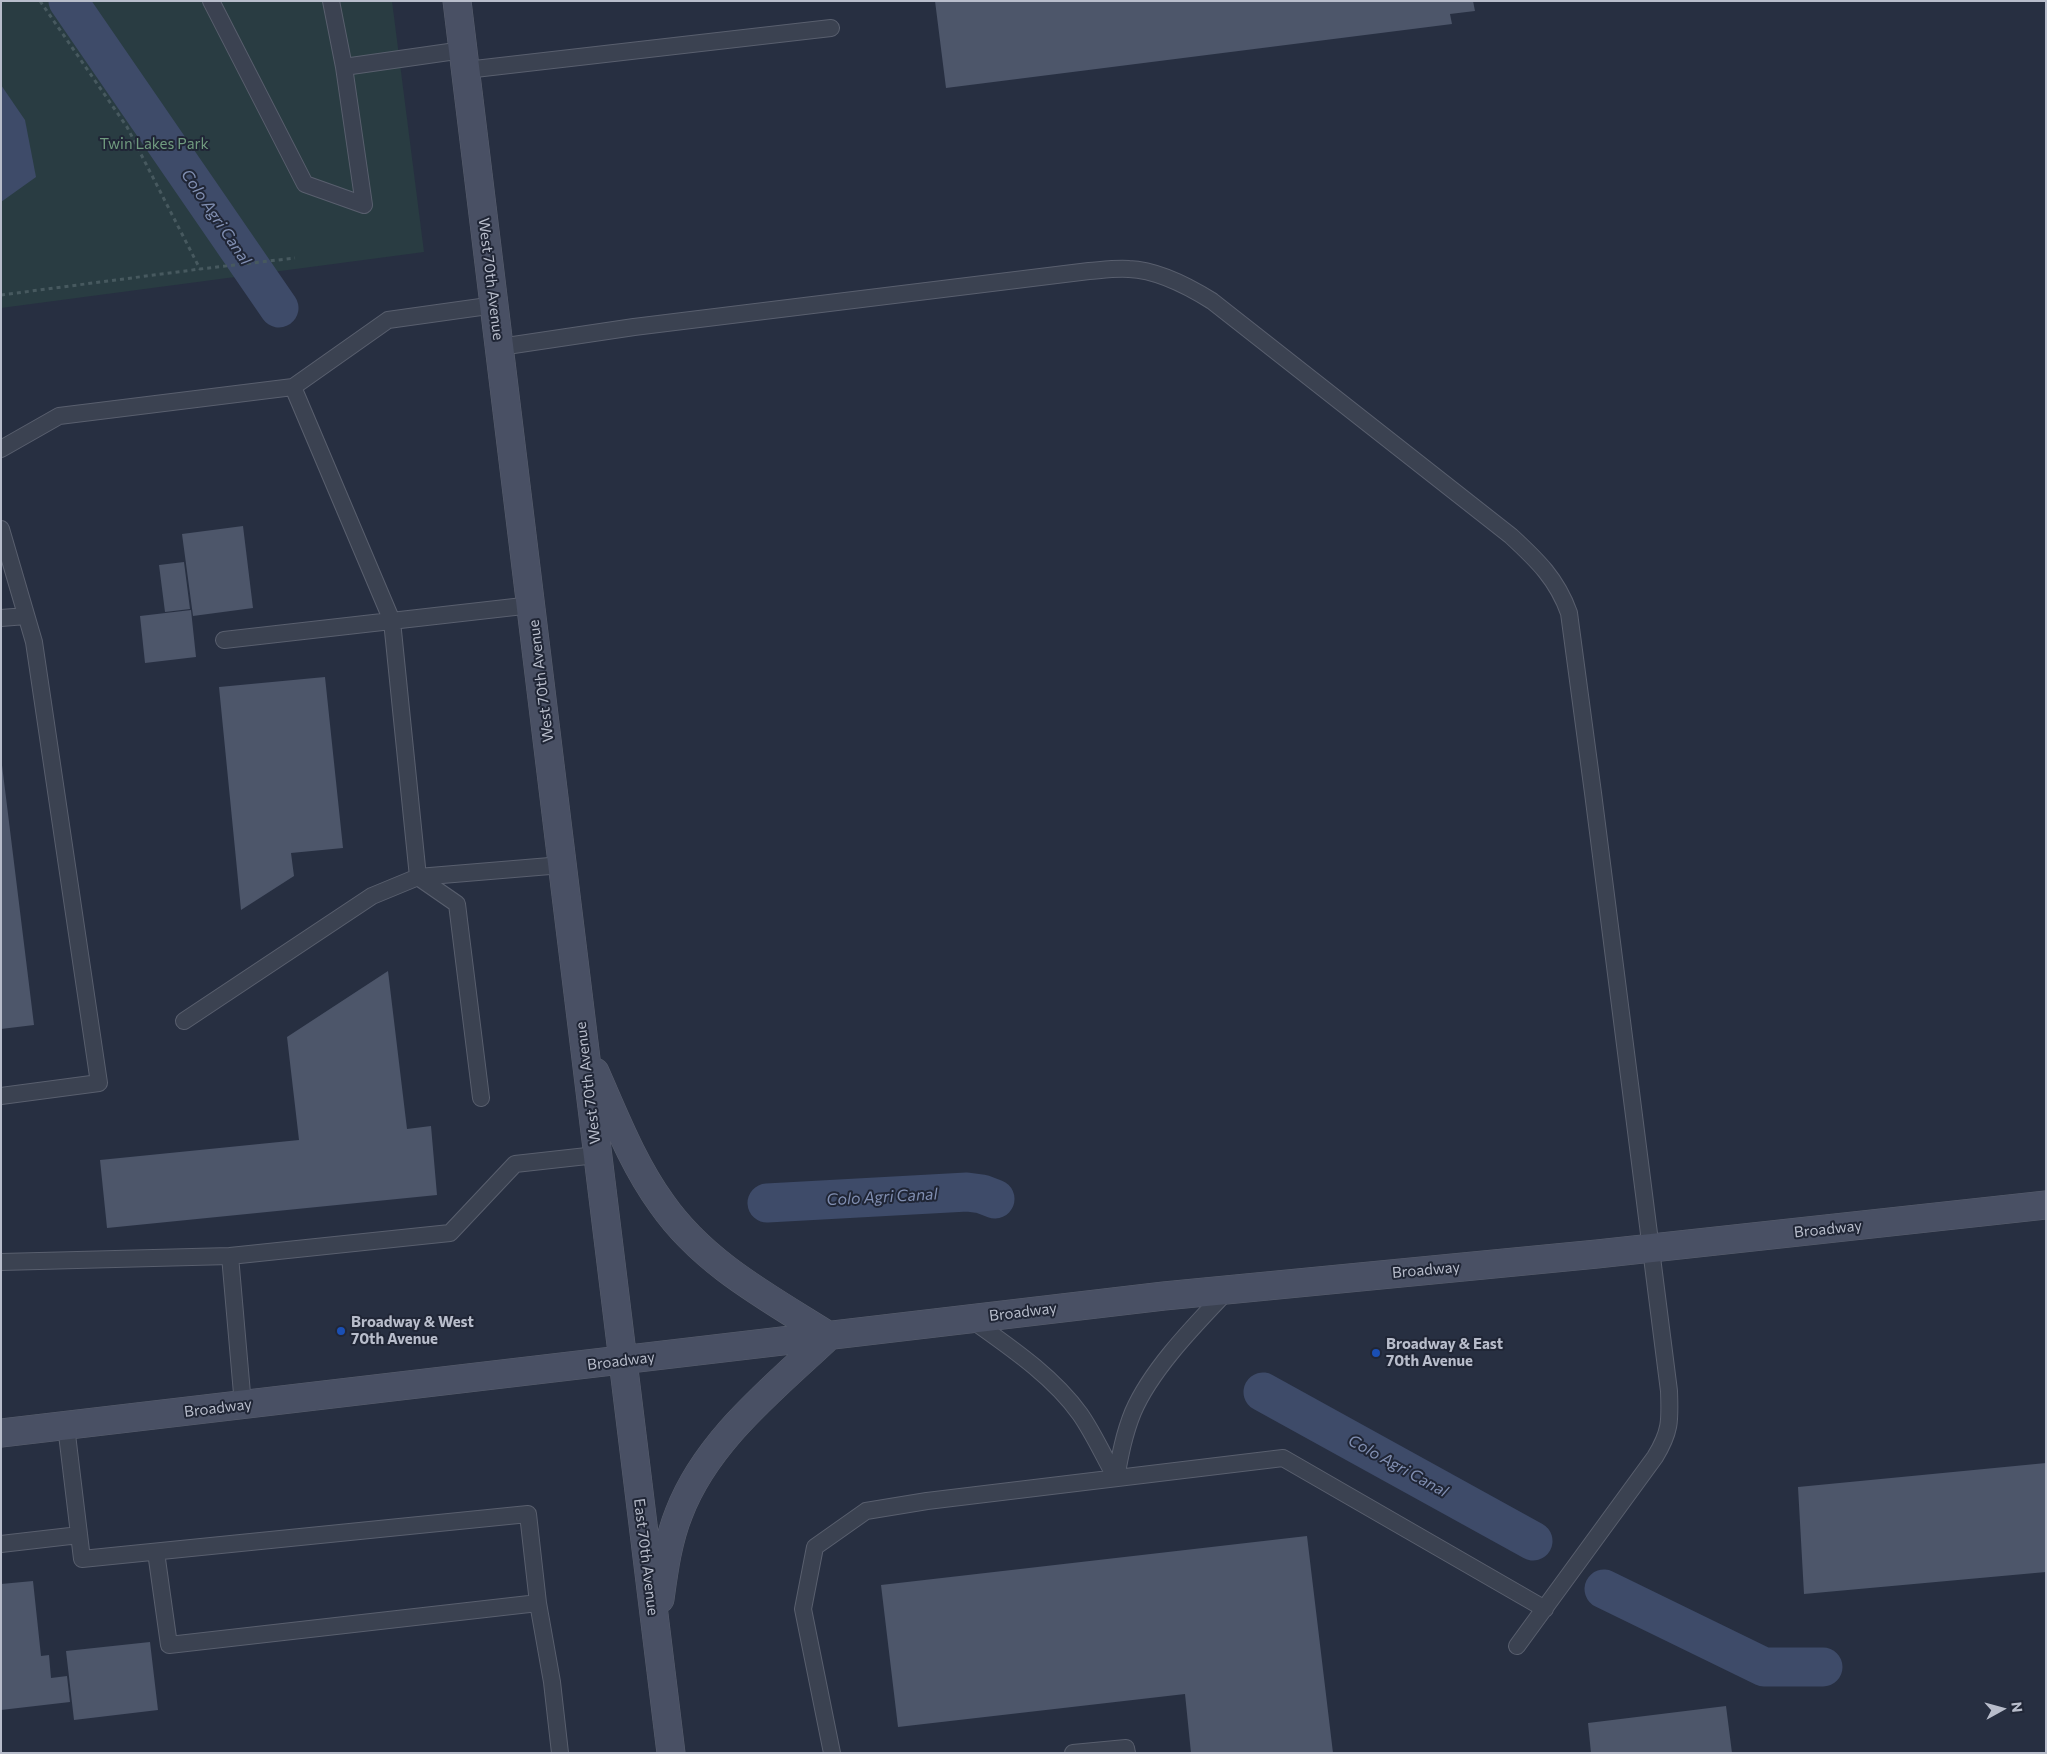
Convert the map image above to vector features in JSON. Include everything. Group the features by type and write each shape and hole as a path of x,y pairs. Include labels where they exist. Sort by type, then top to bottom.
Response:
{"main road":[{"name":"West 70th Avenue","path":"457,1 532,605 621,1361"},
{"path":"583,1046 632,1154 662,1204 676,1222 695,1243 742,1281 829,1336 729,1434 694,1482 679,1512 670,1540 660,1598 658,1658"},
{"name":"Broadway","path":"1,1433 1229,1289 1652,1248 2046,1205"},
{"name":"East 70th Avenue","path":"621,1361 671,1753"}],"lane":[{"path":"211,1 305,184 364,205 344,67 331,1"},
{"path":"344,67 465,60 830,28"},
{"path":"500,347 643,326 1116,269 1145,271 1170,279 1212,301 1511,536 1546,569 1563,596 1570,613 1616,957 1652,1248 1669,1390 1669,1430 1655,1457 1517,1646"},
{"path":"1,449 59,416 293,387 388,320 495,305"},
{"path":"293,387 392,621 418,878"},
{"path":"1,529 34,642 99,1083 1,1096"},
{"path":"224,640 532,605"},
{"path":"1,618 26,616"},
{"path":"184,1020 372,896 418,878 562,865"},
{"path":"418,878 457,904 481,1098"},
{"path":"1,1262 230,1256 450,1233 515,1164 596,1155"},
{"path":"230,1256 243,1405"},
{"path":"1116,1478 1125,1434 1134,1410 1149,1383 1194,1326 1229,1289"},
{"path":"969,1318 1017,1353 1066,1398 1093,1435 1116,1478"},
{"path":"66,1426 82,1559 528,1514 538,1603 552,1682 560,1753"},
{"path":"832,1753 803,1609 814,1547 866,1511 927,1501 1283,1458 1545,1609"},
{"path":"1,1544 79,1535"},
{"path":"156,1552 169,1645 538,1603"},
{"path":"1073,1753 1126,1748 1127,1753"}],"path":[{"path":"40,1 127,127 200,269"},
{"path":"1,295 295,258"}],"green space":[{"name":"Twin Lakes Park","path":"1,1 392,1 424,252 1,308"}],"water":[{"path":"1,85 25,120 36,177 1,202"}],"building":[{"path":"935,1 1473,1 1475,11 1450,14 1452,24 946,88"},
{"path":"243,526 253,608 193,616 182,534"},
{"path":"184,562 190,609 165,612 159,565"},
{"path":"191,610 196,657 145,663 140,616"},
{"path":"325,677 343,848 291,853 294,876 241,910 219,687"},
{"path":"1,757 34,1025 1,1029"},
{"path":"388,971 407,1129 431,1126 437,1195 107,1228 100,1160 299,1140 287,1037"},
{"path":"2046,1463 2046,1572 1804,1594 1798,1487"},
{"path":"1307,1536 1333,1753 1191,1753 1185,1694 898,1727 881,1585"},
{"path":"33,1581 41,1656 49,1655 51,1678 67,1676 70,1702 1,1710 1,1584"},
{"path":"150,1642 158,1710 74,1720 66,1651"},
{"path":"1726,1706 1732,1753 1591,1753 1588,1723"}],"waterway":[{"name":"Colo Agri Canal","path":"68,1 279,308"},
{"name":"Colo Agri Canal","path":"767,1203 967,1192 982,1194 995,1199"},
{"name":"Colo Agri Canal","path":"1263,1392 1533,1541"},
{"name":"Colo Agri Canal","path":"1604,1589 1764,1667 1823,1667"}],"place":[{"name":"Broadway & West 70th Avenue","path":"341,1331"},
{"name":"Broadway & East 70th Avenue","path":"1376,1353"}]}
